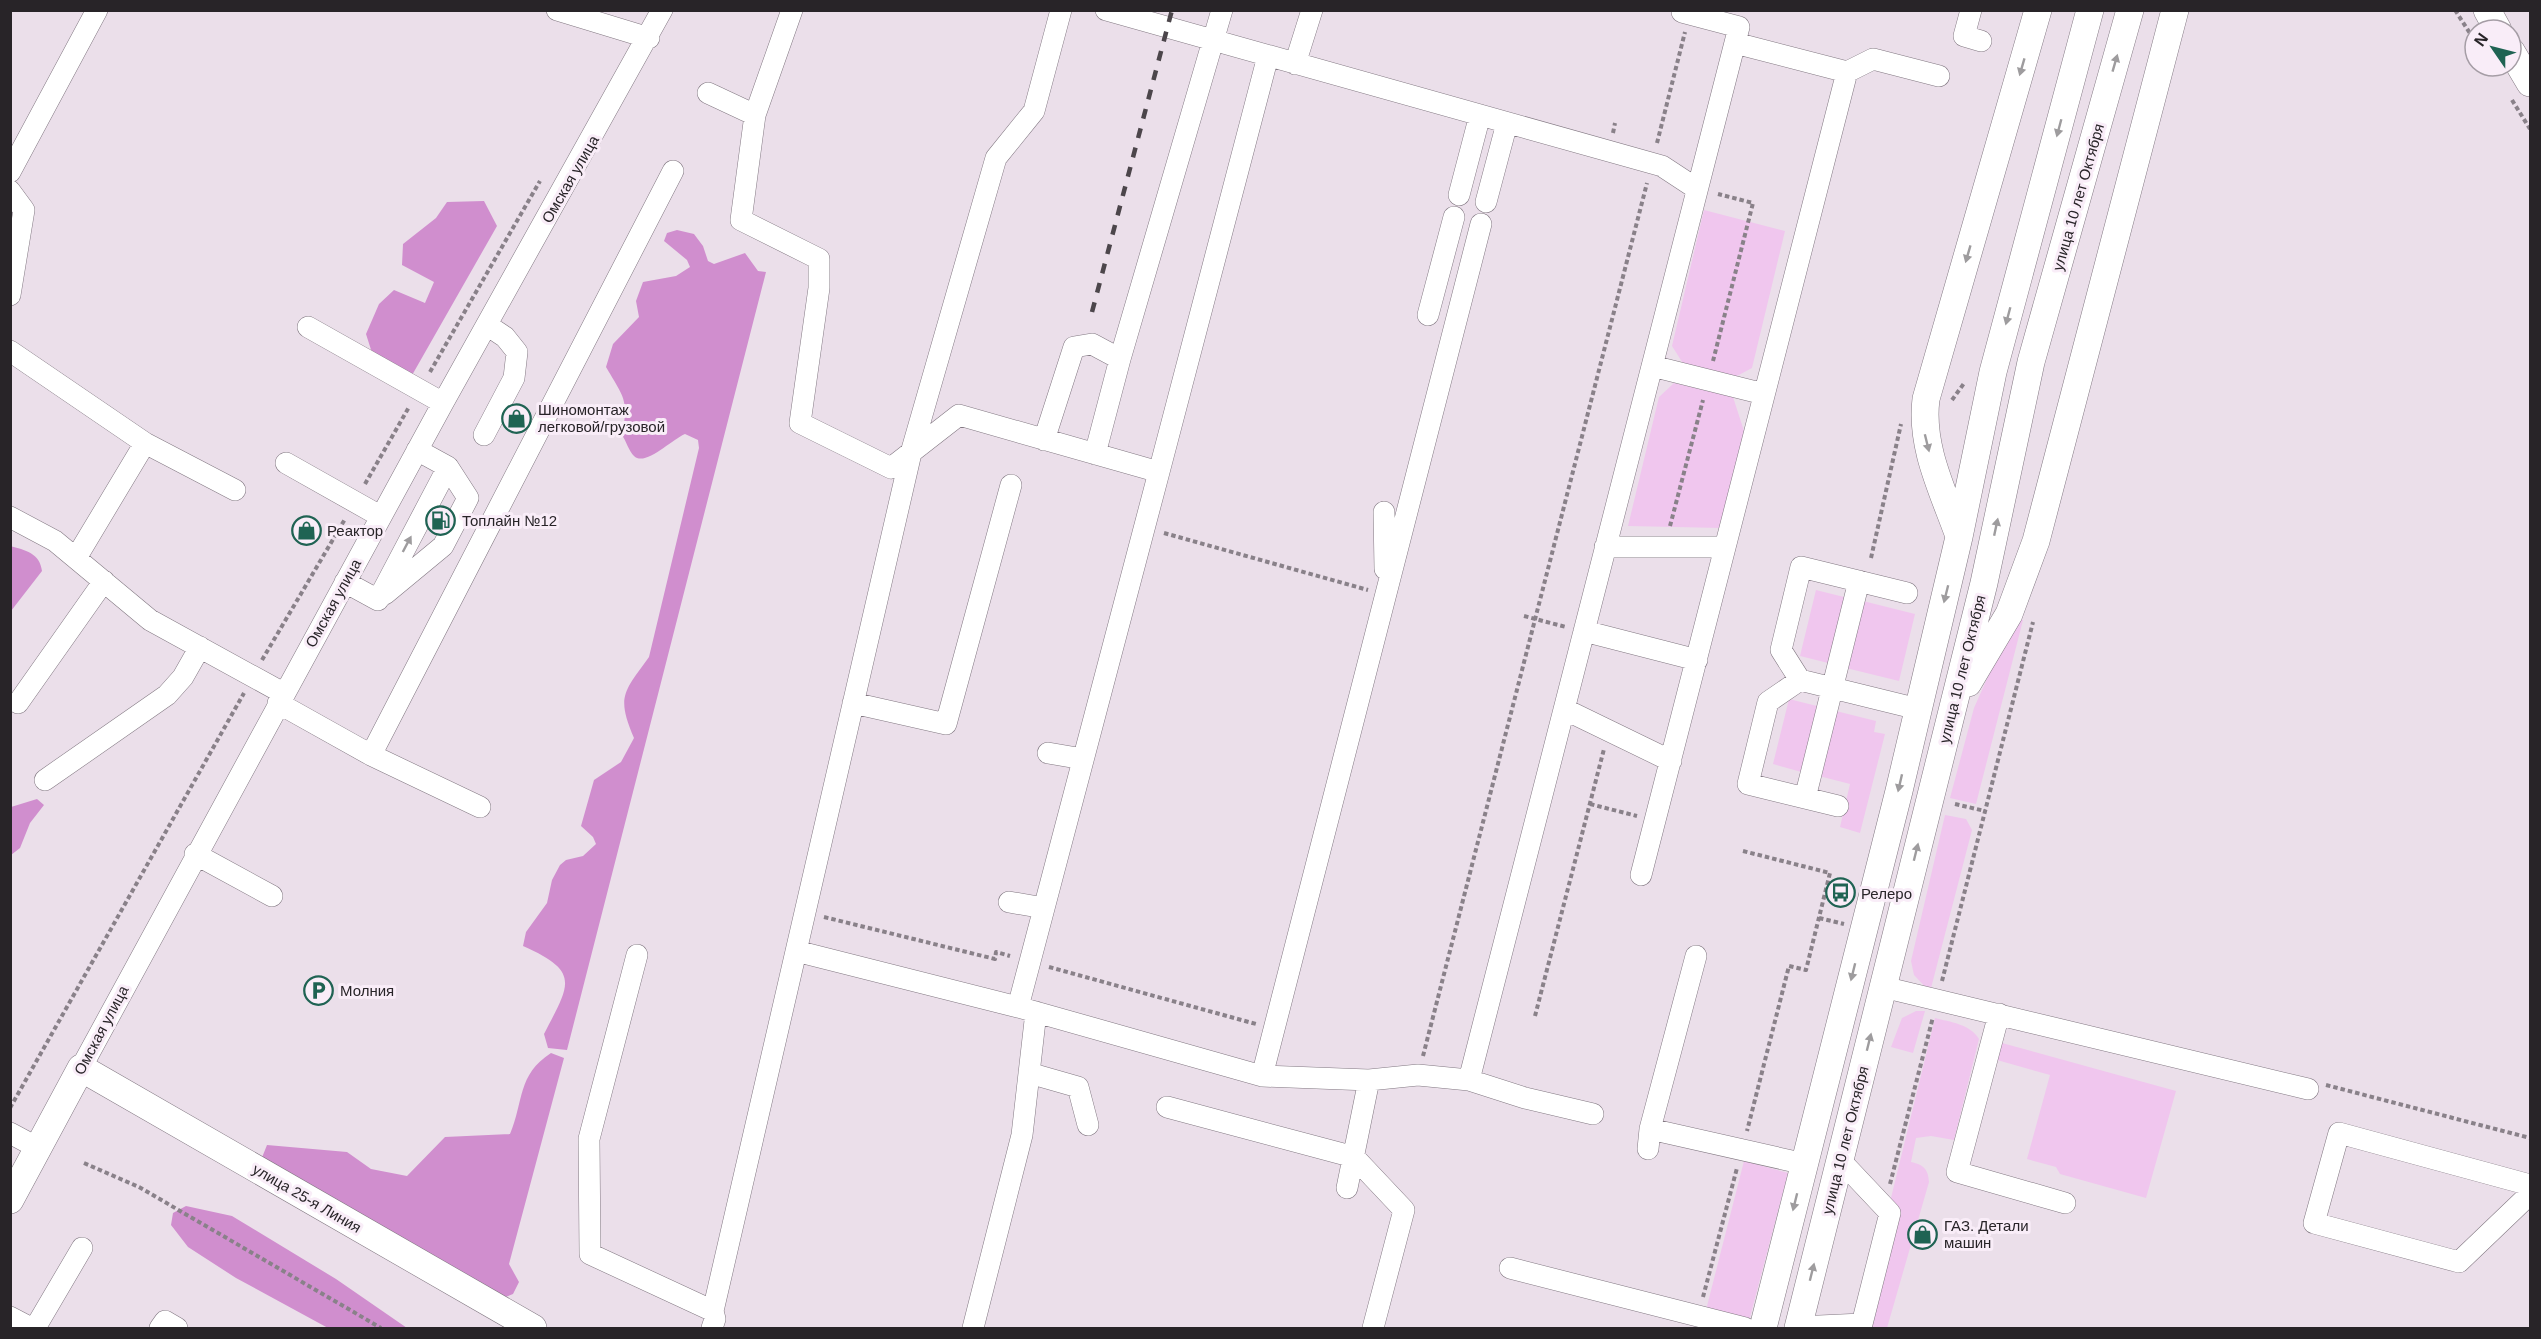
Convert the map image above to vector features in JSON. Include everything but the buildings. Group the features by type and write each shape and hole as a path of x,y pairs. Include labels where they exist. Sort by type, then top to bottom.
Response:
{"main road":[{"path":"1959,537 1926,441 1923,422 1926,399 2038,10"},
{"path":"1763,1329 1918,709 1959,537 1993,372 2090,10"},
{"name":"улица 10 лет Октября","path":"1798,1328 1984,583 2031,362 2130,10"},
{"path":"1953,707 2009,614 2024,580 2045,510 2175,10"},
{"path":"1984,583 1997,592 2010,592 2024,580"},
{"name":"Омская улица","path":"10,1200 81,1068"},
{"name":"улица 25-я Линия","path":"81,1068 533,1329"}],"street":[{"path":"10,172 97,10"},
{"path":"557,10 649,38"},
{"name":"Омская улица","path":"81,1068 195,854 443,403 649,38 662,10"},
{"path":"792,10 755,115 741,220 819,259 819,288 800,423 891,468 959,416 1159,472"},
{"path":"637,955 589,1139 590,1254 716,1322 796,951 911,453 996,158 1034,111 1062,10"},
{"path":"1106,10 1662,166 1697,189"},
{"path":"1095,454 1120,359 1222,10"},
{"path":"1295,64 1312,10"},
{"path":"1971,10 1964,36 1981,41"},
{"path":"1686,13 1739,27 1847,72 1874,59 1939,76"},
{"path":"1469,1080 1739,27"},
{"path":"973,1329 1022,1135 1029,1073 1027,1009 1044,908 1268,56"},
{"path":"1641,875 1847,72"},
{"path":"708,93 755,115"},
{"path":"1459,195 1480,115"},
{"path":"1486,202 1507,123"},
{"path":"371,755 673,171"},
{"path":"10,191 24,210 16,234 10,295"},
{"path":"1428,315 1454,217"},
{"path":"1262,1076 1481,224"},
{"path":"484,435 514,378 517,352 505,337 487,325"},
{"path":"308,327 443,403"},
{"path":"1044,440 1074,347 1092,344 1120,359"},
{"path":"10,351 145,443 235,490"},
{"path":"1652,366 1764,394"},
{"path":"76,558 145,443"},
{"path":"378,600 443,546 468,498 448,467 417,450"},
{"path":"286,463 381,516"},
{"path":"378,600 448,467"},
{"path":"853,703 946,724 1011,485"},
{"path":"1384,513 1386,595"},
{"path":"10,517 55,541 150,620 253,676 281,698 371,755 480,807"},
{"path":"1605,547 1725,548"},
{"path":"1907,593 1801,567 1781,650 1800,680 1918,709"},
{"path":"18,703 104,581"},
{"path":"1805,798 1859,581"},
{"path":"345,582 378,600"},
{"path":"1584,631 1697,660"},
{"path":"45,780 167,696 183,677 200,647"},
{"path":"1800,680 1768,702 1748,784 1838,806"},
{"path":"1564,709 1671,761"},
{"path":"1048,753 1083,759"},
{"path":"195,854 272,896"},
{"path":"1009,902 1044,908"},
{"path":"796,951 1027,1009 1262,1076 1369,1080 1418,1075 1469,1080 1525,1098 1593,1114"},
{"path":"1696,956 1649,1139 1742,1150 1805,1164"},
{"path":"1883,987 2315,1086"},
{"path":"1999,1014 1957,1172 2065,1203"},
{"path":"1029,1073 1078,1087 1088,1125"},
{"path":"1347,1188 1369,1080"},
{"path":"1167,1107 1354,1156 1404,1210 1373,1329"},
{"path":"10,1133 38,1148"},
{"path":"2530,1185 2339,1133 2314,1223 2459,1262 2530,1194"},
{"path":"1798,1328 1862,1324 1890,1213 1840,1160"},
{"path":"10,1317 33,1329 82,1248"},
{"path":"1510,1269 1697,1323 1745,1329"},
{"path":"160,1329 165,1321 177,1329"}],"path":[{"path":"1418,1075 1652,163 1686,13"},
{"path":"1718,194 1753,203 1748,222"},
{"path":"1144,528 1386,595"},
{"path":"1524,616 1584,631"},
{"path":"10,1108 253,676"},
{"path":"1535,1016 1608,730"},
{"path":"1590,804 1655,821"},
{"path":"1955,804 1985,811"},
{"path":"1697,1323 1790,966 1806,970 1830,873 1743,851"},
{"path":"1884,1206 1937,1000"},
{"path":"2315,1086 2530,1138"},
{"path":"84,1163 139,1187 381,1329"}],"shaded area":[{"path":"484,201 497,226 411,377 373,356 366,334 379,304 394,290 425,303 434,282 402,265 403,244 436,218 447,202"},
{"path":"1704,210 1785,231 1752,368 1735,377 1684,365 1672,346"},
{"path":"677,230 694,234 703,246 708,261 714,264 745,253 758,271 766,272 567,1050 548,1048 544,1034 560,1003 565,981 562,972 555,964 523,946 526,932 547,903 552,880 560,865 566,860 583,856 596,844 593,837 581,826 594,780 621,762 634,738 625,713 625,695 649,657 699,448 698,440 685,434 645,458 634,456 622,435 625,414 623,399 606,367 613,344 639,317 636,301 643,282 676,276 690,267 687,260 664,241 667,233"},
{"path":"1674,383 1733,397 1744,431 1722,528 1628,526 1659,397"},
{"path":"10,546 35,556 42,571 11,611"},
{"path":"1816,590 1848,598 1832,664 1800,656"},
{"path":"1863,601 1915,614 1899,681 1846,668"},
{"path":"2023,620 1976,804 1950,798 1974,708 1990,672"},
{"path":"1789,699 1821,707 1805,773 1773,764"},
{"path":"1836,711 1876,721 1874,732 1885,734 1860,833 1840,827 1850,784 1819,776"},
{"path":"37,799 44,805 30,823 20,848 11,855 11,807"},
{"path":"1945,815 1966,819 1972,830 1930,992 1914,975 1911,961"},
{"path":"1916,1011 1925,1011 1913,1053 1891,1047 1902,1018"},
{"path":"1935,1018 1965,1027 1979,1039 1954,1140 1931,1136 1916,1138 1911,1162 1924,1168 1929,1182 1887,1328 1865,1328 1897,1205 1890,1202"},
{"path":"2002,1043 2176,1091 2146,1198 2060,1174 2056,1167 2027,1159 2050,1075 1997,1060"},
{"path":"551,1053 564,1058 509,1264 519,1282 513,1294 503,1298 261,1160 267,1145 347,1152 371,1169 407,1176 445,1137 510,1134 523,1089 532,1070"},
{"path":"1744,1161 1788,1173 1749,1321 1706,1310"},
{"path":"186,1206 232,1216 336,1279 407,1328 328,1328 236,1278 188,1247 171,1225 173,1213"}],"railway":[{"path":"1092,312 1172,10"}],"place":[{"name":"Шиномонтаж легковой/грузовой","path":"517,418"},
{"name":"Топлайн №12","path":"441,520"},
{"name":"Реактор","path":"306,530"},
{"name":"Релеро","path":"1840,893"},
{"name":"Молния","path":"319,990"},
{"name":"ГАЗ. Детали машин","path":"1923,1234"}]}
